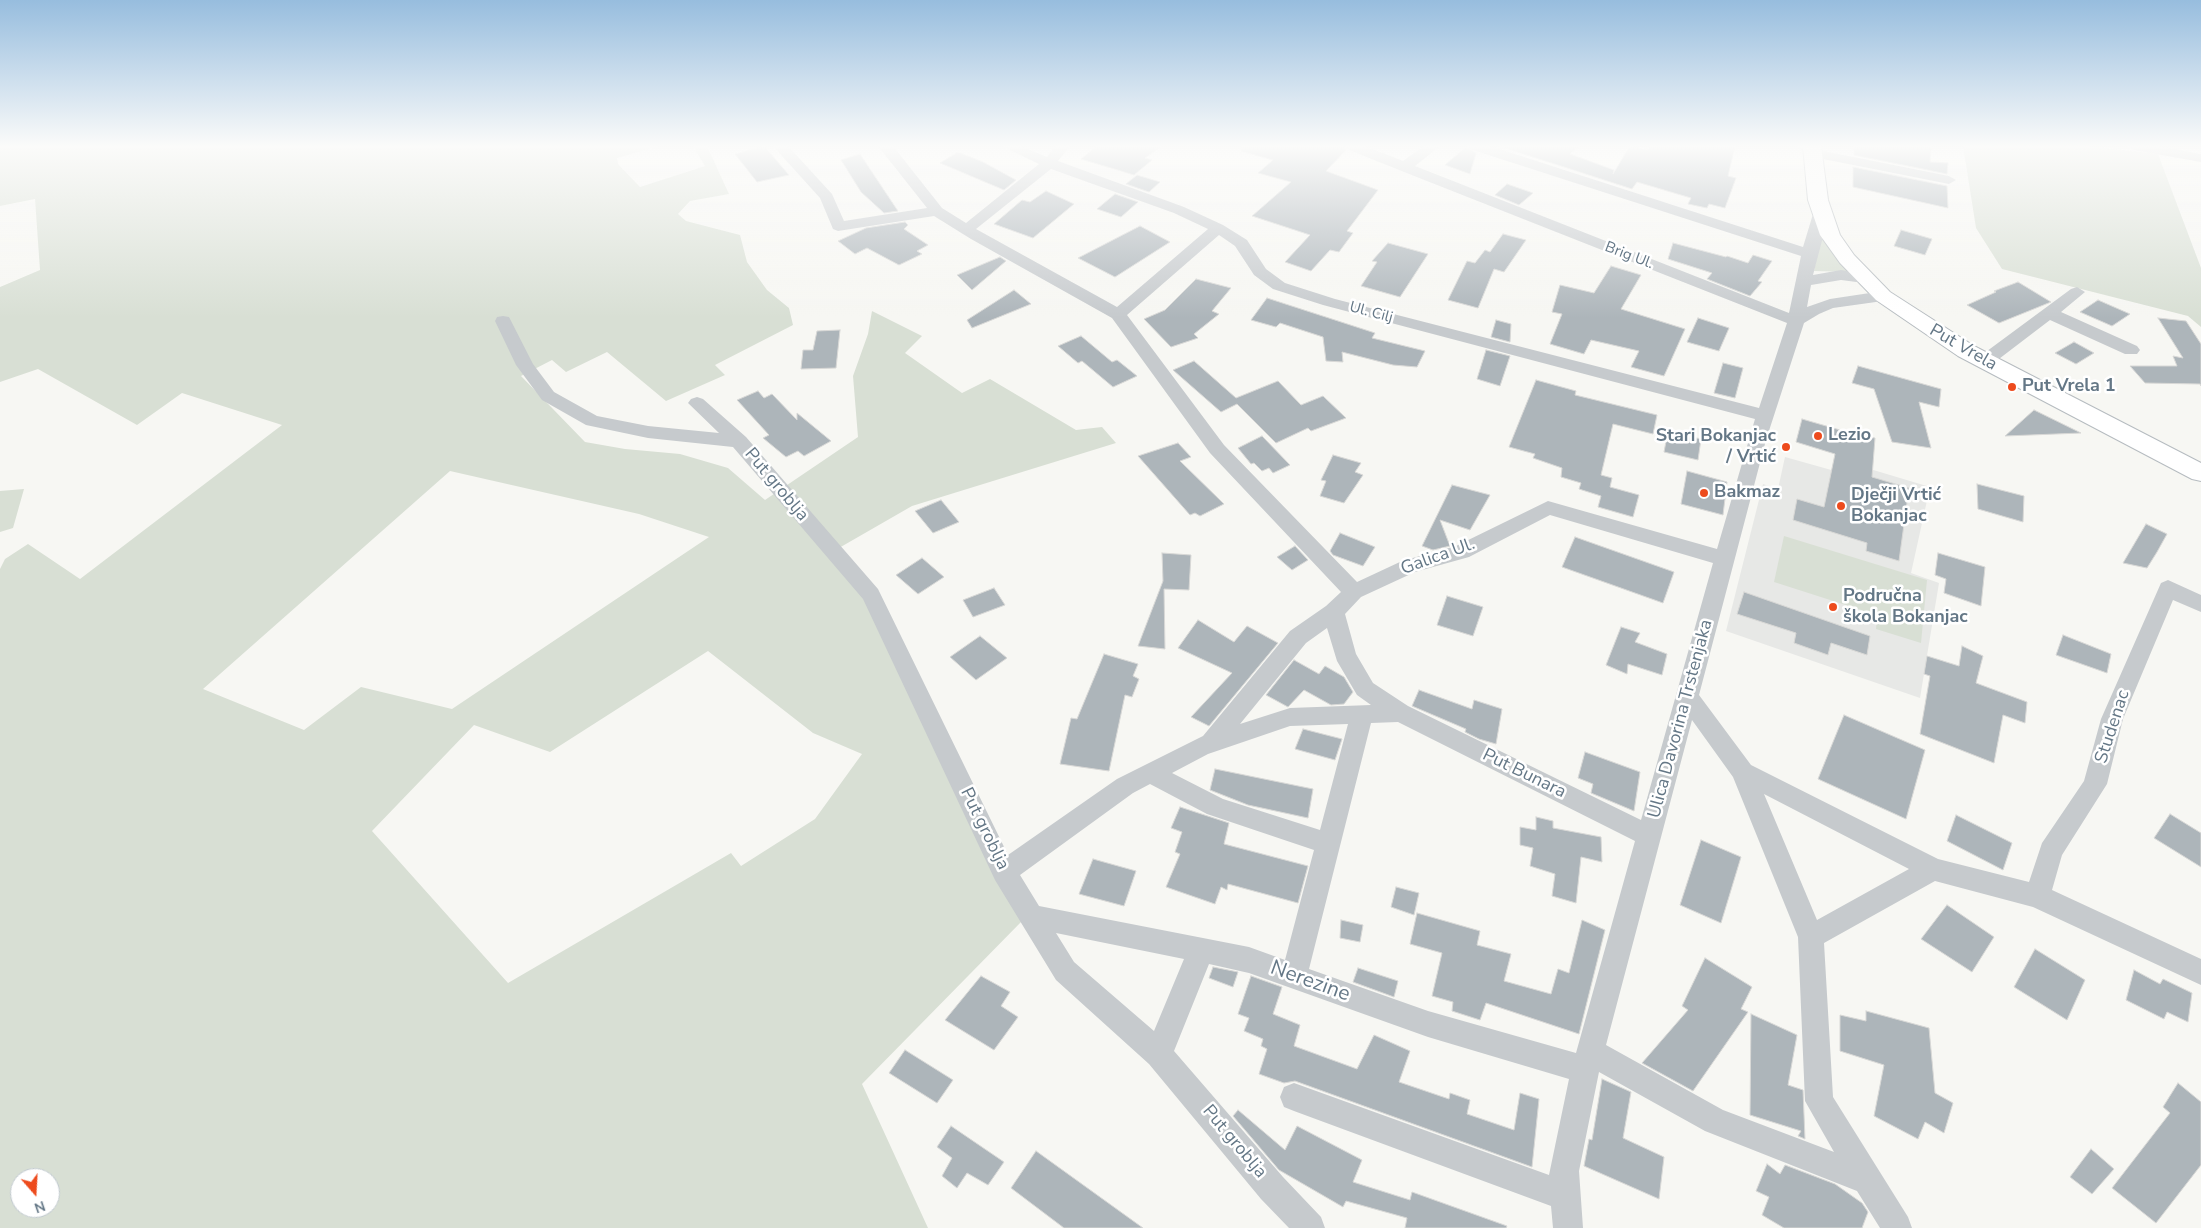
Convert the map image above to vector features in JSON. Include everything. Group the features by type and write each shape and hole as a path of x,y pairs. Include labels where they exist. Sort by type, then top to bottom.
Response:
{"main road":[{"name":"Put Vrela","path":"1819,203 1821,214 1830,235 1864,278 1883,296 1936,333 1985,361 2201,473"}],"street":[{"path":"829,203 838,226 936,211"},
{"path":"930,203 936,211 966,230 1118,314 1217,449 1354,592"},
{"path":"966,230 999,203"},
{"name":"Ul. Cilj","path":"1161,203 1218,228 1242,244 1260,272 1279,286 1329,302 1764,415"},
{"name":"Brig Ul.","path":"1496,203 1796,321"},
{"path":"1652,203 1809,254"},
{"name":"Ulica Davorina Trstenjaka","path":"1568,1228 1564,1171 1588,1061 1648,834 1764,415 1796,321 1809,254 1821,214"},
{"path":"1118,314 1218,228"},
{"path":"1803,281 1841,275 1864,278"},
{"path":"1985,361 2077,292"},
{"path":"1796,321 1812,310 1830,304 1883,296"},
{"path":"2049,313 2131,350"},
{"path":"503,321 525,365 548,396 592,421 648,432 739,441"},
{"name":"Put groblja","path":"697,402 739,441 832,552 871,595 1004,872 1065,971 1159,1054 1272,1188 1310,1228"},
{"name":"Galica Ul.","path":"1211,743 1298,637 1334,612 1354,592 1409,566 1462,552 1548,508 1725,560"},
{"name":"Studenac","path":"2037,896 2051,851 2095,784 2112,719 2168,588 2201,604"},
{"path":"1334,612 1345,656 1365,689 1400,712"},
{"path":"1687,696 1743,772 1810,937 1819,1101 1897,1228"},
{"path":"1004,872 1125,786 1211,743 1290,717 1400,712"},
{"name":"Put Bunara","path":"1400,712 1648,834"},
{"path":"1294,976 1362,714"},
{"path":"1743,772 1933,869 2037,896 2201,972"},
{"path":"1150,773 1216,807 1328,844"},
{"path":"1810,937 1933,869"},
{"name":"Nerezine","path":"1030,916 1249,960 1428,1024 1588,1061 1715,1121 1867,1180"},
{"path":"1159,1054 1200,950"},
{"path":"1294,1097 1566,1196"}],"shaded area":[{"path":"0,203 13,203 0,206"},
{"path":"35,203 688,203 678,214 686,221 740,235 747,262 767,290 789,308 793,325 715,365 725,375 666,401 607,352 566,372 552,360 521,376 585,442 625,449 680,454 728,468 765,500 858,437 853,376 868,334 872,311 922,336 905,353 962,393 990,379 1076,430 1102,427 1116,443 912,506 832,552 871,595 1022,921 862,1084 928,1228 0,1228 0,569 5,559 28,544 80,579 282,425 182,393 137,425 38,369 0,382 0,287 40,270","holes":["450,471 639,514 709,537 452,709 361,687 304,730 203,689","708,651 813,733 862,754 815,819 741,866 731,853 508,983 372,831 474,725 550,752"]},
{"path":"1972,203 2177,203 2201,268 2201,327 2188,316 2002,269 1976,228"},
{"path":"1820,238 1825,239 1848,272 1814,271"},
{"name":"Područna škola Bokanjac","path":"1785,457 1842,473 1870,469 1930,487 1911,573 1939,583 1920,698 1726,631 1763,484 1778,489"},
{"path":"24,489 13,528 0,532 0,491"},
{"path":"1784,536 1927,580 1921,643 1876,629 1877,615 1774,582"}],"building":[{"path":"873,203 893,203 898,211 884,213"},
{"path":"1018,203 1074,204 1033,238 994,224"},
{"path":"1104,203 1137,203 1121,217 1097,209"},
{"path":"1267,203 1368,203 1347,231 1353,233 1339,252 1330,250 1311,271 1285,262 1310,235 1252,216"},
{"path":"1727,203 1725,208 1709,204 1707,208 1688,204"},
{"path":"1927,203 1948,203 1948,208"},
{"path":"905,222 908,225 904,229 928,245 917,251 922,254 899,265 867,248 855,254 838,241 866,228"},
{"path":"1140,226 1170,242 1115,277 1078,258"},
{"path":"1901,230 1932,239 1925,255 1894,246"},
{"path":"1503,234 1526,240 1504,272 1494,269 1478,308 1448,300 1467,261 1475,263 1485,250 1490,252"},
{"path":"1388,243 1428,254 1400,297 1361,286 1377,262 1372,261"},
{"path":"1673,243 1748,263 1753,255 1772,261 1758,281 1762,282 1750,296 1707,279 1712,273 1668,259"},
{"path":"1000,257 1006,261 972,290 957,275"},
{"path":"1611,266 1641,275 1621,309 1685,329 1664,376 1631,367 1639,351 1591,340 1584,354 1550,344 1562,314 1552,312 1560,285 1594,293"},
{"path":"1196,279 1231,288 1212,311 1219,314 1194,334 1198,338 1171,347 1144,319 1165,310"},
{"path":"2018,282 2051,302 1999,323 1967,305 1996,292 1994,291"},
{"path":"1014,290 1031,304 972,328 967,320"},
{"path":"1267,298 1375,333 1372,338 1425,351 1417,367 1393,365 1342,352 1343,362 1326,361 1323,337 1280,323 1276,327 1251,320"},
{"path":"2098,300 2130,314 2112,326 2080,312"},
{"path":"1698,318 1729,328 1719,351 1687,342"},
{"path":"2158,318 2186,321 2201,344 2201,386 2200,384 2145,383 2130,366 2177,366 2173,356 2183,358"},
{"path":"1496,320 1511,324 1510,342 1491,337"},
{"path":"840,330 836,368 801,369 803,350 813,350 817,331"},
{"path":"1081,336 1112,362 1117,360 1137,376 1113,387 1082,361 1078,363 1058,346"},
{"path":"2074,342 2094,353 2076,364 2055,353"},
{"path":"1486,350 1510,356 1500,386 1477,379"},
{"path":"1194,361 1236,398 1278,381 1301,405 1323,396 1346,418 1311,431 1308,428 1276,443 1237,404 1221,412 1173,370"},
{"path":"1723,363 1743,368 1735,398 1714,393"},
{"path":"1858,366 1941,389 1939,407 1919,402 1931,448 1892,442 1874,389 1852,383"},
{"path":"1536,380 1576,391 1575,395 1657,415 1653,434 1613,424 1601,475 1612,478 1610,487 1639,495 1633,517 1598,507 1601,496 1579,489 1581,483 1561,477 1562,468 1533,458 1535,454 1509,447"},
{"path":"758,391 764,398 772,394 797,420 797,413 831,441 804,456 798,451 786,457 763,438 769,435 737,400"},
{"path":"2034,410 2081,433 2005,436"},
{"path":"1802,419 1840,430 1839,433 1875,438 1872,477 1909,488 1899,561 1866,551 1867,543 1793,520 1797,499 1824,507 1835,454 1796,442"},
{"path":"1668,431 1701,439 1698,460 1664,452"},
{"path":"1262,436 1290,465 1273,473 1269,468 1262,471 1254,463 1251,464 1238,448"},
{"path":"1178,443 1191,457 1180,461 1224,504 1200,516 1195,513 1190,515 1138,456"},
{"path":"1333,455 1361,463 1355,472 1363,475 1344,503 1320,496 1326,481 1321,480"},
{"name":"Bakmaz","path":"1687,471 1727,482 1723,515 1681,504"},
{"path":"1977,484 2024,496 2023,522 1978,509"},
{"path":"1452,485 1490,495 1470,530 1440,520 1450,546 1433,550 1422,546"},
{"path":"941,500 959,522 933,533 915,511"},
{"path":"2146,524 2167,534 2157,552 2147,568 2123,563"},
{"path":"1340,533 1375,547 1363,566 1333,555 1330,551"},
{"path":"1575,537 1674,572 1663,603 1562,567"},
{"path":"1295,546 1308,560 1292,570 1277,557"},
{"path":"1162,553 1191,555 1189,590 1164,589 1165,649 1138,646 1163,581"},
{"path":"1938,553 1985,567 1981,606 1944,593 1946,579 1935,575"},
{"path":"922,558 944,577 918,594 896,575"},
{"path":"994,588 1005,605 973,617 963,600"},
{"path":"1744,592 1870,636 1867,655 1831,643 1828,655 1794,643 1796,633 1737,614"},
{"path":"1447,596 1483,607 1473,636 1437,625"},
{"path":"1198,620 1234,642 1247,626 1278,643 1209,726 1191,717 1232,673 1178,648"},
{"path":"1621,627 1640,633 1635,642 1667,654 1662,675 1628,664 1627,674 1606,665"},
{"path":"2063,635 2111,654 2107,673 2056,655"},
{"path":"980,636 1007,658 976,680 950,657"},
{"path":"1962,646 1983,656 1976,683 2027,702 2025,723 2003,715 1994,763 1920,734 1930,676 1924,674 1927,656 1959,666"},
{"path":"1104,654 1138,664 1133,676 1139,679 1132,697 1125,695 1109,771 1060,764 1071,718 1077,719"},
{"path":"1294,660 1319,674 1325,666 1344,677 1353,692 1344,704 1331,705 1304,690 1288,707 1266,695"},
{"path":"1419,690 1472,709 1474,700 1502,709 1496,744 1479,739 1465,732 1466,729 1412,706"},
{"path":"1844,715 1925,750 1906,819 1818,779"},
{"path":"1303,729 1342,739 1335,760 1295,749"},
{"path":"1585,752 1640,772 1634,811 1591,793 1593,784 1578,778"},
{"path":"1215,769 1313,789 1308,818 1248,805 1210,790"},
{"path":"1180,807 1229,823 1224,844 1308,866 1298,903 1228,884 1227,890 1221,887 1215,904 1166,887 1180,854 1175,852 1182,832 1171,828"},
{"path":"2170,814 2201,833 2201,867 2154,838"},
{"path":"1956,815 2012,843 2003,870 1947,841"},
{"path":"1536,817 1553,821 1553,828 1601,837 1602,862 1581,857 1576,903 1552,896 1555,874 1530,866 1533,848 1520,845 1520,827 1536,830"},
{"path":"1701,840 1741,857 1721,923 1680,905"},
{"path":"1093,859 1136,871 1124,906 1079,894"},
{"path":"1396,887 1419,893 1414,915 1391,907"},
{"path":"1947,905 1994,937 1972,972 1921,939"},
{"path":"1417,913 1480,931 1477,945 1511,954 1504,981 1551,994 1558,969 1569,973 1582,920 1605,930 1579,1034 1486,1003 1480,1020 1452,1011 1453,1002 1432,996 1442,953 1410,944"},
{"path":"1341,920 1363,925 1360,942 1340,938"},
{"path":"2035,949 2085,980 2067,1020 2014,987"},
{"path":"1705,958 1752,987 1741,1009 1748,1012 1693,1091 1642,1063 1688,1010 1682,1006"},
{"path":"1213,967 1238,972 1233,987 1209,978"},
{"path":"1358,968 1398,981 1394,997 1353,982"},
{"path":"2134,970 2160,984 2163,979 2192,993 2188,1022 2167,1012 2164,1019 2126,1000"},
{"path":"981,976 1010,992 1001,1006 1018,1017 994,1050 945,1020"},
{"path":"1251,976 1282,987 1273,1014 1300,1025 1294,1046 1357,1069 1374,1035 1410,1051 1399,1082 1449,1099 1450,1093 1470,1100 1467,1114 1514,1130 1520,1093 1539,1099 1532,1167 1295,1081 1284,1083 1259,1074 1267,1049 1261,1046 1263,1039 1244,1031 1249,1018 1238,1014"},
{"path":"1866,1011 1929,1028 1935,1093 1953,1103 1944,1133 1925,1122 1918,1139 1874,1116 1884,1065 1840,1051 1840,1015 1866,1021"},
{"path":"1751,1014 1797,1035 1788,1085 1803,1090 1805,1139 1798,1136 1801,1131 1750,1115"},
{"path":"905,1050 953,1080 937,1103 889,1073"},
{"path":"1602,1079 1631,1092 1623,1138 1664,1157 1659,1199 1584,1166 1589,1139 1592,1140"},
{"path":"2178,1083 2201,1102 2201,1165 2156,1223 2112,1188 2170,1113 2163,1107"},
{"path":"1238,1110 1285,1150 1297,1126 1362,1160 1353,1182 1410,1200 1412,1192 1507,1226 1506,1228 1405,1228 1407,1218 1346,1201 1343,1207 1279,1170 1233,1116"},
{"path":"951,1126 1004,1162 988,1185 967,1173 957,1188 942,1176 952,1158 937,1147"},
{"path":"2091,1149 2114,1169 2092,1194 2070,1177"},
{"path":"1036,1151 1143,1228 1064,1228 1011,1188"},
{"path":"1767,1164 1780,1174 1785,1165 1835,1184 1862,1203 1868,1212 1862,1228 1784,1228 1762,1215 1769,1197 1756,1191"}],"place":[{"name":"Put Vrela 1","path":"2012,387"},
{"name":"Lezio","path":"1818,436"},
{"name":"Stari Bokanjac / Vrtić","path":"1786,447"},
{"name":"Bakmaz","path":"1704,493"},
{"name":"Dječji Vrtić Bokanjac","path":"1841,506"},
{"name":"Područna škola Bokanjac","path":"1833,607"}]}
